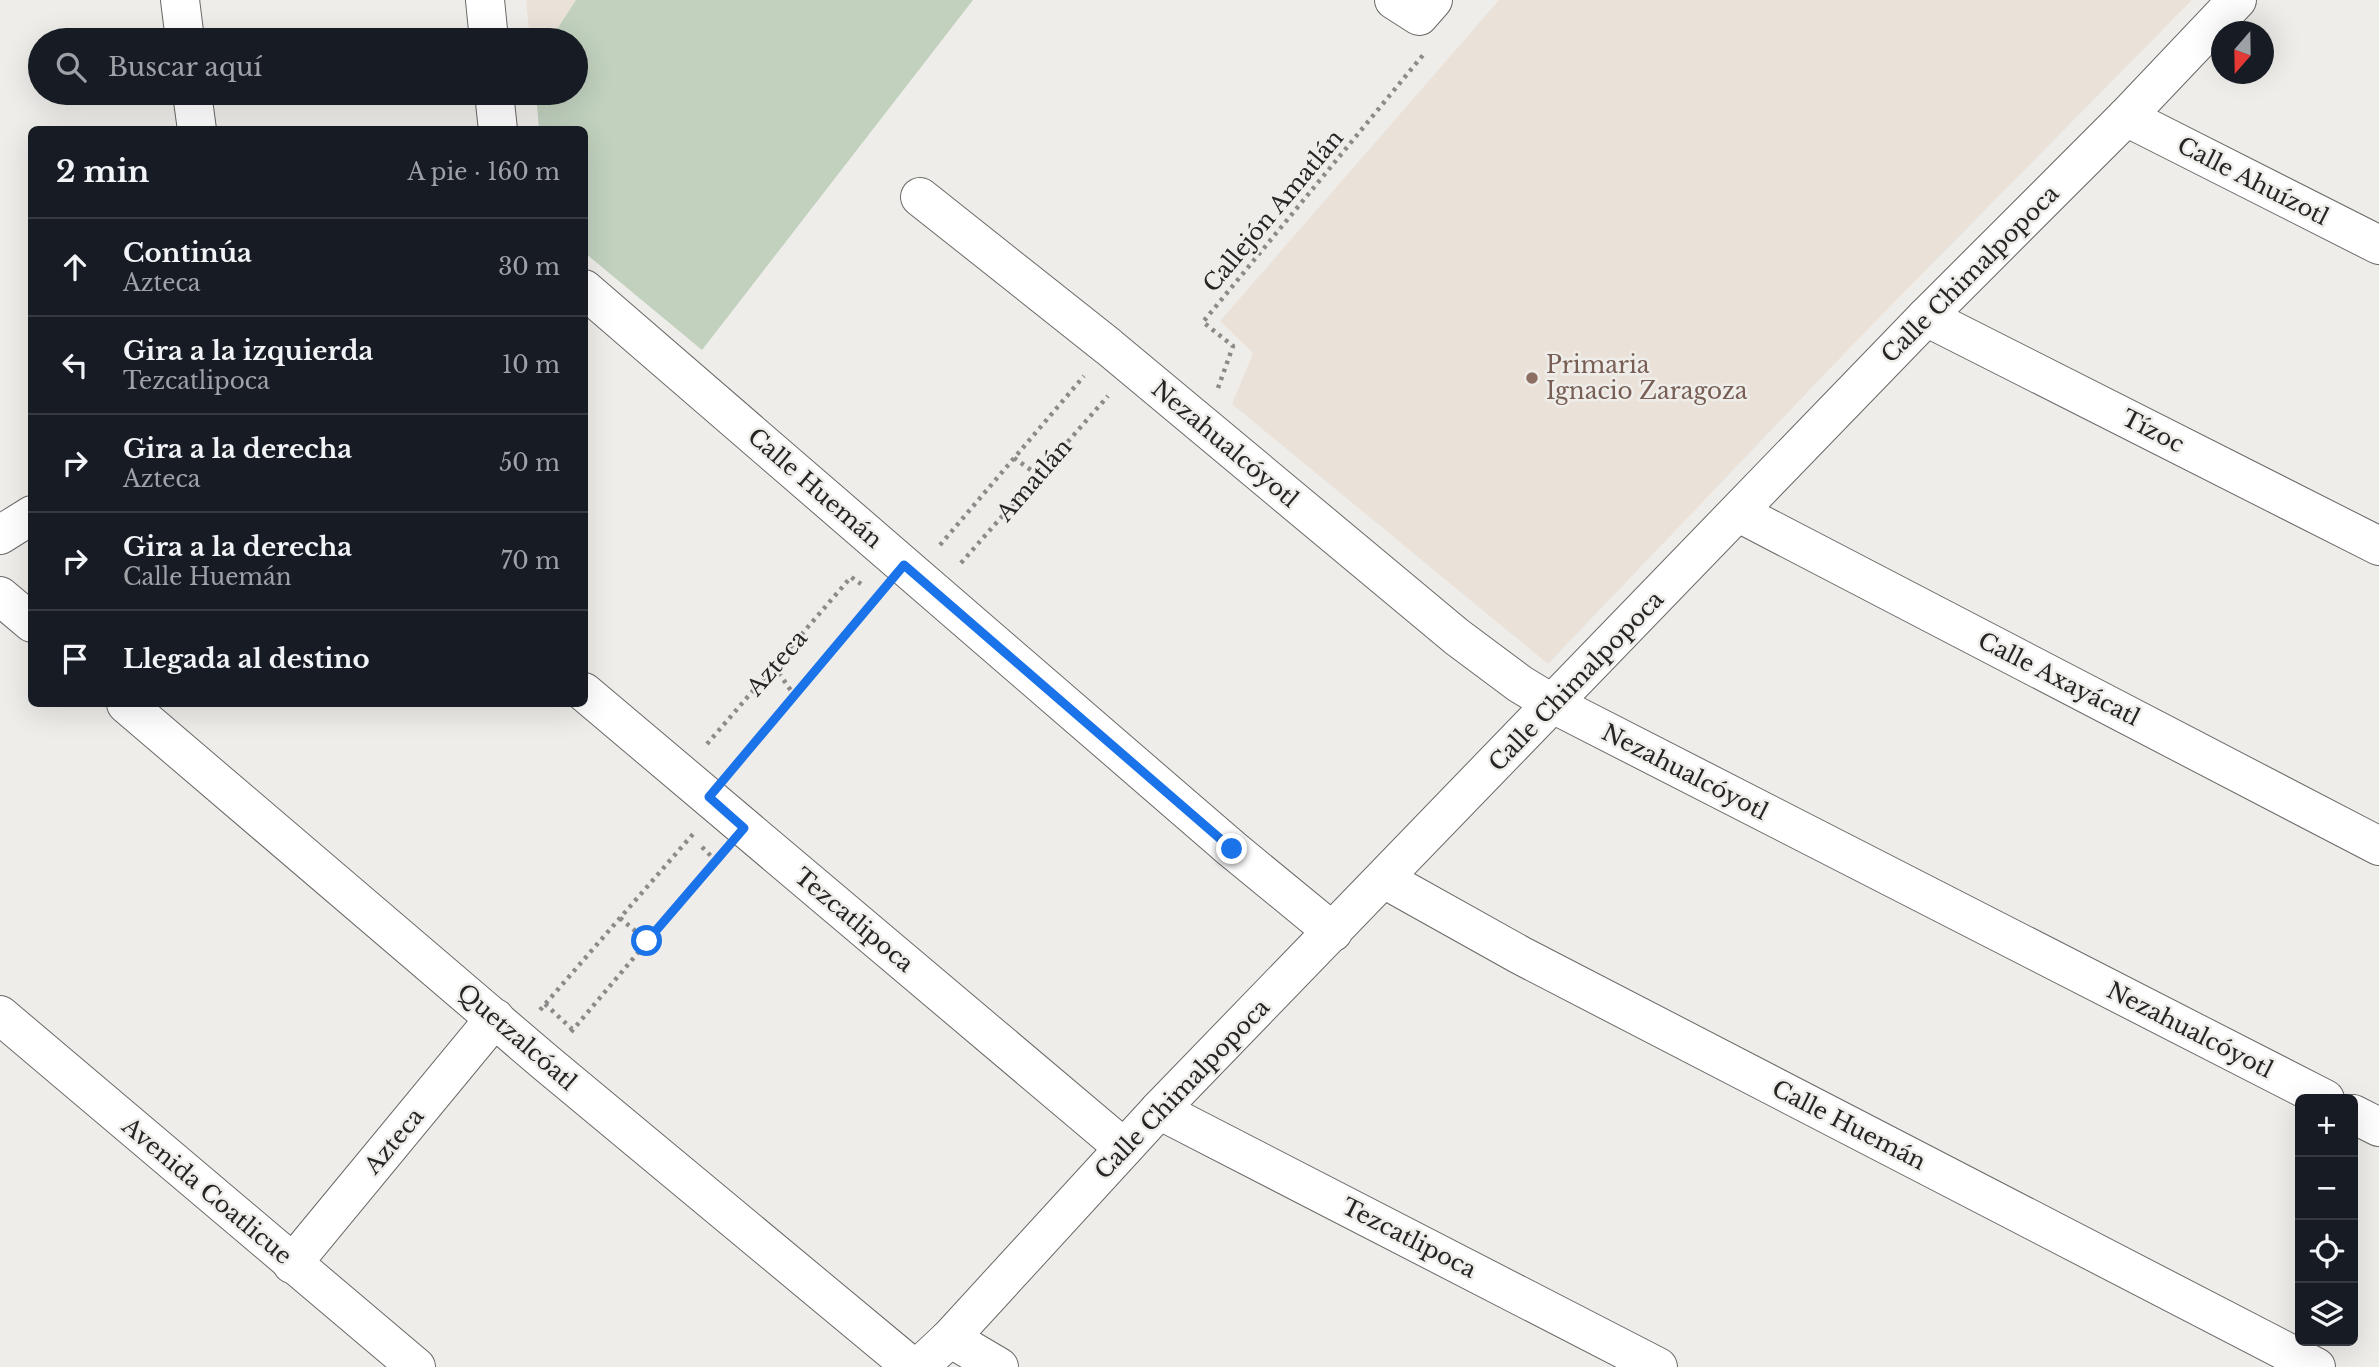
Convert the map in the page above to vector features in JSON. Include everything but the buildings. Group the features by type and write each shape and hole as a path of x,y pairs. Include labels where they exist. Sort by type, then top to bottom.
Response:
{"street":[{"path":"180,0 184,28"},
{"path":"485,0 488,28"},
{"name":"Calle Chimalpopoca","path":"919,1367 950,1338 1159,1110 1926,317 2126,117 2237,0"},
{"path":"194,105 196,126"},
{"path":"495,105 498,126"},
{"name":"Calle Ahuízotl","path":"2126,117 2379,245"},
{"name":"Nezahualcóyotl","path":"920,197 1121,357 1465,643 1520,684 1553,704 2315,1094"},
{"name":"Calle Huemán","path":"588,292 1222,840 1333,932"},
{"name":"Tízoc","path":"1926,317 2379,546"},
{"name":"Calle Axayácatl","path":"1739,513 2379,846"},
{"path":"0,535 28,518"},
{"path":"0,596 28,620"},
{"name":"Tezcatlipoca","path":"588,695 1124,1148"},
{"name":"Quetzalcóatl","path":"130,707 545,1062 912,1367"},
{"name":"Calle Huemán","path":"1384,879 1520,955 2316,1367"},
{"name":"Avenida Coatlicue","path":"0,1015 416,1367"},
{"name":"Azteca","path":"292,1264 506,1027"},
{"name":"Tezcatlipoca","path":"1159,1110 1658,1367"},
{"path":"2358,1116 2379,1127"},
{"path":"950,1338 999,1367"}],"path":[{"name":"Callejón Amatlán","path":"1203,427 1233,346 1203,323 1423,57 1415,5"},
{"name":"Amatlán","path":"918,578 1014,458 1121,357"},
{"name":"Amatlán","path":"918,578 1038,475 1121,357"},
{"path":"1014,458 1038,475"},
{"name":"Azteca","path":"545,1062 647,941 774,666 851,577 878,597"},
{"name":"Azteca","path":"506,1027 545,1004 620,918 794,695 878,597 918,578"},
{"path":"774,666 794,695"},
{"path":"620,918 647,941"},
{"path":"545,1004 572,1030"}],"shaded area":[{"path":"526,0 576,0 558,28 529,28"},
{"path":"1499,0 2192,0 1864,333 1548,664 1232,404 1253,353 1220,321"}],"green space":[{"path":"576,0 973,0 702,350 588,255 588,126 539,126 537,105 588,105 588,28 558,28"}],"place":[{"name":"Primaria Ignacio Zaragoza","path":"1532,378"}],"route":[{"path":"647,941 744,828 709,797 904,565 1232,849"}]}
